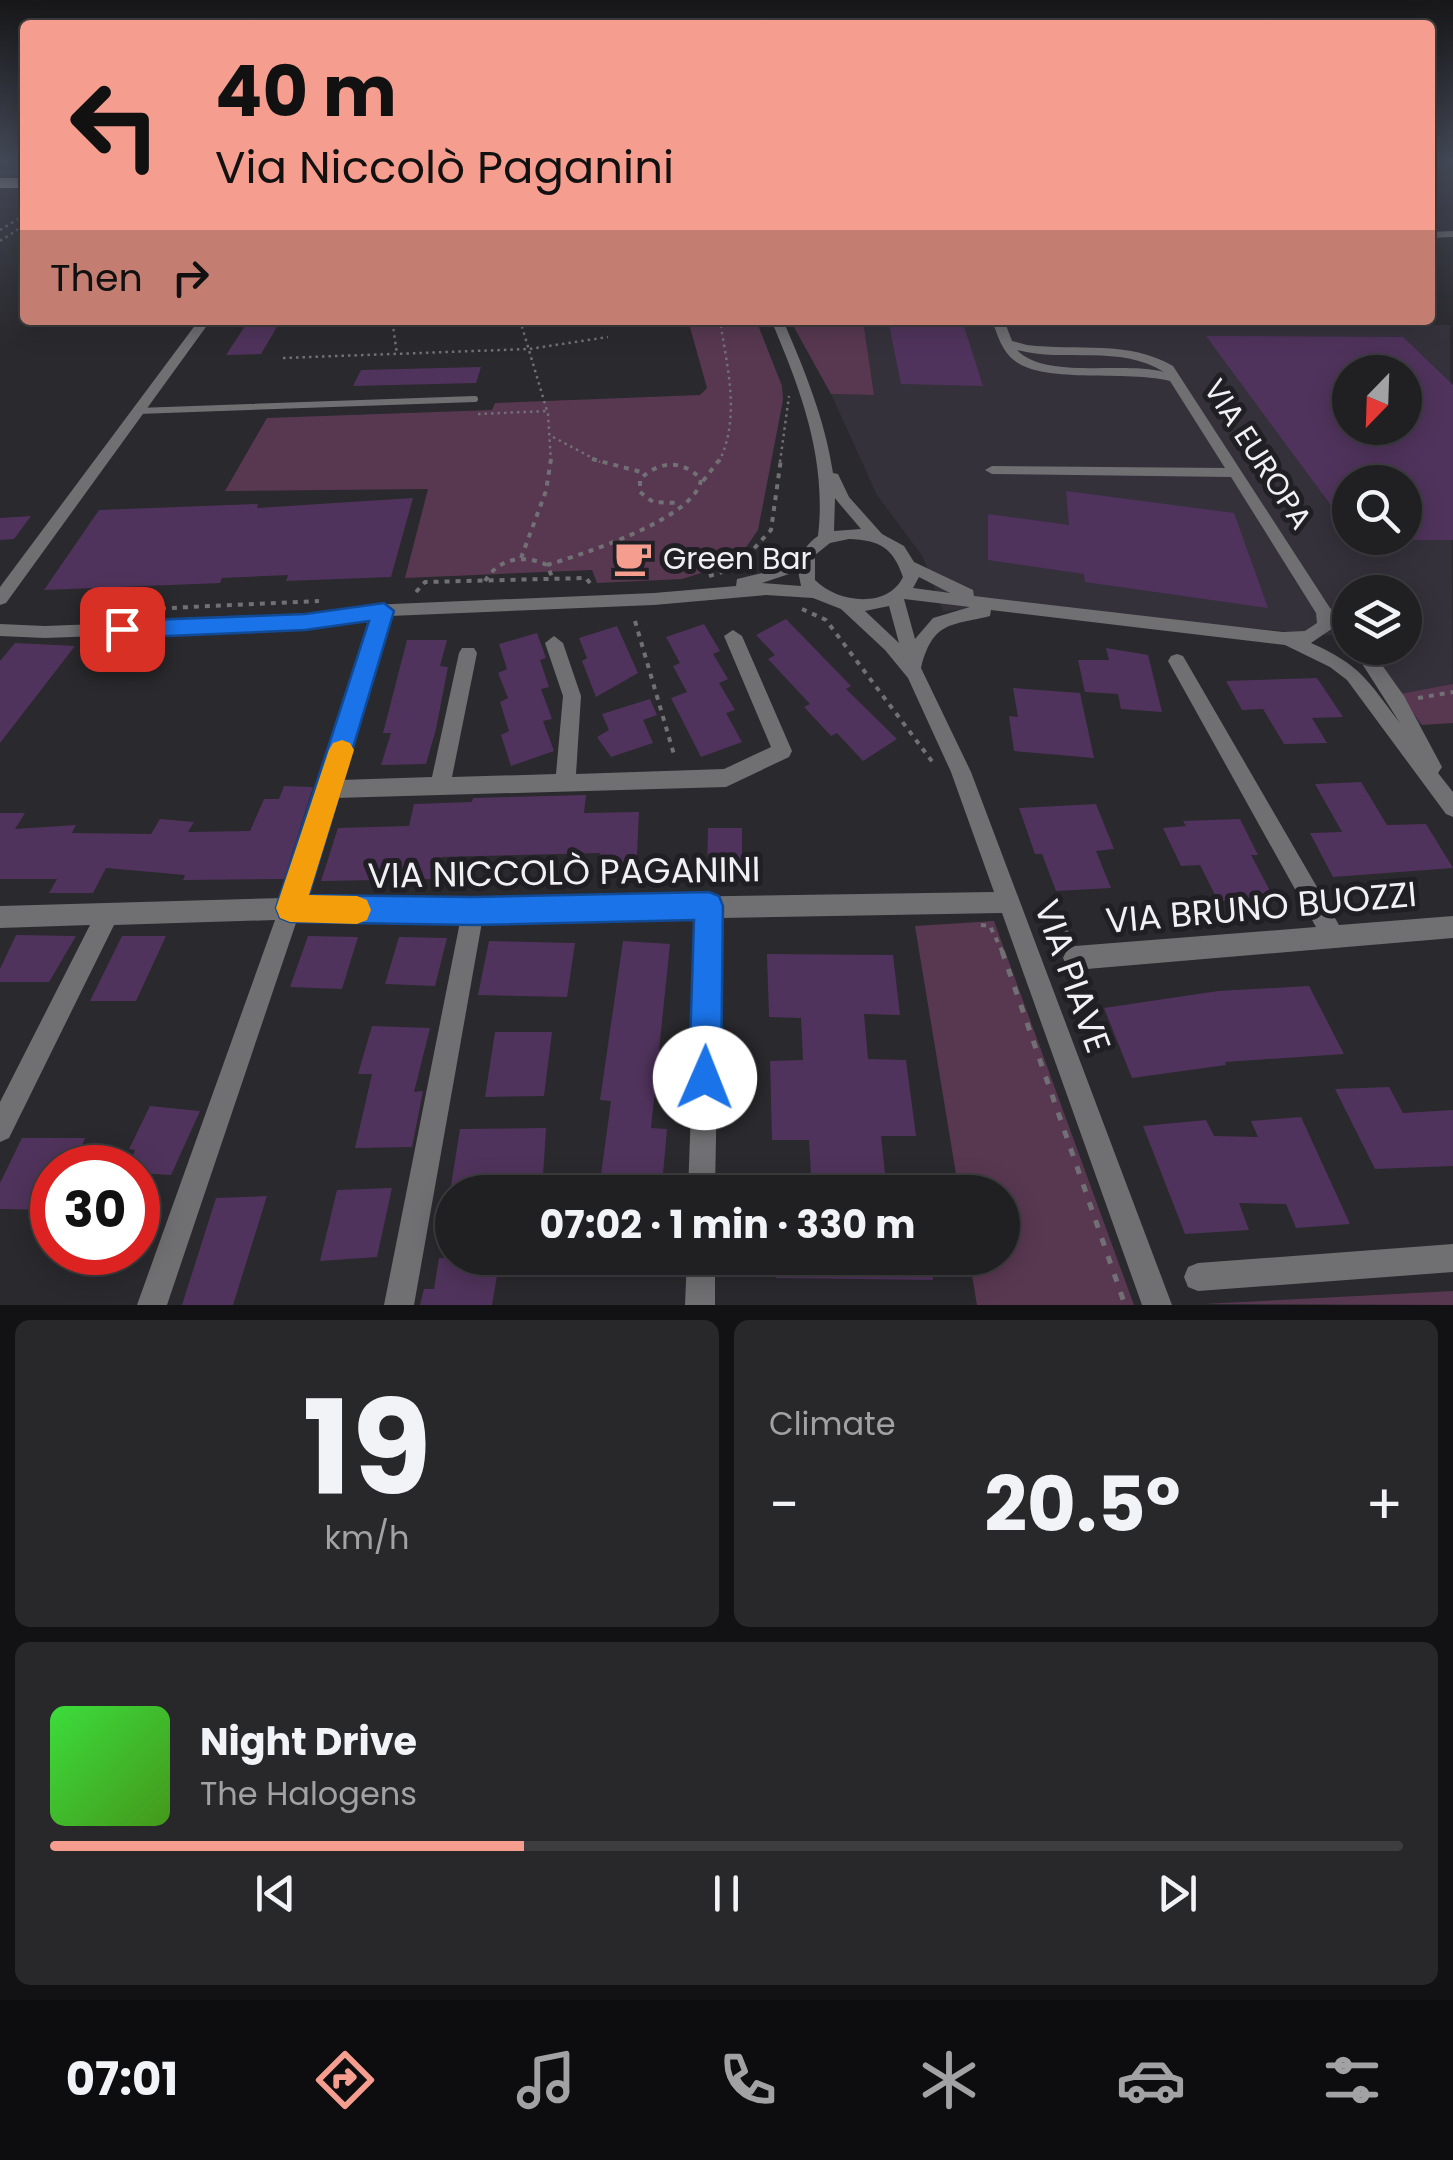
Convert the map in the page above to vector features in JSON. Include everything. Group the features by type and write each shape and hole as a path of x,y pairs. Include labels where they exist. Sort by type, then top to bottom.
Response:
{"street":[{"path":"0,599 201,325"},
{"path":"779,325 799,370 824,459 842,500 877,538 896,548 908,566 909,580 898,595 914,667"},
{"name":"VIA EUROPA","path":"1000,325 1007,343 1022,360 1035,365 1139,369 1176,378 1324,612 1332,618"},
{"path":"824,459 830,516 825,539"},
{"path":"992,470 1237,473"},
{"path":"820,593 806,574 805,560 812,548 825,539 848,534 877,538"},
{"path":"654,599 750,582 805,560"},
{"path":"908,566 964,593 1011,607"},
{"path":"0,630 45,632 305,622 384,611 766,590 820,593"},
{"name":"VIA PIAVE","path":"820,593 846,605 914,667 961,772 1157,1305"},
{"path":"846,605 870,606 898,595 1282,639 1308,638 1356,662 1386,684"},
{"path":"914,667 924,635 935,622 1011,607"},
{"path":"152,1305 330,789 384,611"},
{"path":"1308,638 1326,624 1324,612"},
{"path":"330,789 726,778 782,751 732,636"},
{"path":"1282,639 1336,662 1353,675 1453,807"},
{"path":"554,643 572,696 564,782"},
{"path":"440,786 468,652"},
{"path":"1177,661 1334,936"},
{"path":"1372,665 1453,807"},
{"name":"VIA NICCOLÒ PAGANINI","path":"0,916 290,908 473,911 1008,902"},
{"path":"702,1175 709,906"},
{"path":"398,1305 473,911"},
{"path":"0,1129 108,914"},
{"name":"VIA BRUNO BUOZZI","path":"1075,958 1453,927"},
{"path":"1198,1277 1453,1258"},
{"path":"700,1305 701,1275"}],"lane":[{"path":"138,412 475,399"}],"path":[{"path":"388,325 393,326 397,354"},
{"path":"522,325 553,437 546,500 522,558"},
{"path":"485,581 496,567 522,558 547,565 623,538 696,495 721,459 732,432 721,325"},
{"path":"283,358 529,350 608,337"},
{"path":"705,578 736,568 771,530 789,395"},
{"path":"553,437 593,460 645,473"},
{"path":"680,503 664,504 645,497 638,485 645,473 662,465 682,466 697,474 702,482"},
{"path":"547,565 553,579"},
{"path":"412,597 424,582 586,578 597,592"},
{"path":"78,612 318,601"},
{"path":"635,621 675,758"},
{"path":"1020,934 1066,931 1075,958"}],"shaded area":[{"path":"689,325 758,325 782,386 783,400 758,530 740,556 723,566 682,579 597,583 592,570 405,578 428,489 225,491 267,418 492,410 495,403 700,395 707,388"},
{"path":"793,325 864,325 874,395 831,394"},
{"path":"864,325 1450,325 1453,723 1410,725 1369,665 1422,665 1422,575 1332,575 1332,635 1014,607 943,611 923,557 877,495 831,394 874,395"},
{"path":"1453,684 1453,723 1422,725 1400,694"},
{"path":"994,921 1134,1305 977,1305 972,1275 1020,1275 1020,1175 956,1175 915,926"},
{"path":"1453,1291 1453,1305 1204,1304"}],"building":[{"path":"246,325 278,325 261,354 226,355"},
{"path":"889,325 964,325 983,386 901,384"},
{"path":"1206,336 1403,337 1422,355 1332,355 1332,445 1422,445 1422,355 1453,385 1453,540 1422,540 1422,465 1332,465 1332,507"},
{"path":"481,367 476,383 353,386 361,370"},
{"path":"1066,491 1234,513 1268,608 1085,582 1084,574 988,560 988,514 1069,525"},
{"path":"413,498 391,577 286,581 288,575 222,578 220,583 44,590 99,510 258,504 257,508"},
{"path":"31,516 14,539 0,540 0,518"},
{"path":"786,619 851,686 846,689 897,739 863,761 837,733 831,736 804,707 810,704 768,659 775,655 756,635"},
{"path":"704,624 720,651 713,654 728,679 719,683 735,710 726,713 742,742 701,757 671,698 687,692 673,666 680,663 666,637"},
{"path":"617,626 638,673 596,697 582,661 587,658 579,638"},
{"path":"537,633 546,658 540,660 549,687 541,689 552,719 543,721 554,751 511,766 501,735 509,731 500,702 508,698 498,673 507,669 499,644"},
{"path":"407,640 447,640 440,666 448,667 436,729 426,764 381,765 391,733 383,733"},
{"path":"15,643 75,646 0,743 0,661"},
{"path":"1106,648 1148,655 1162,712 1121,709 1118,694 1085,692 1078,660 1109,660"},
{"path":"1317,678 1343,717 1312,718 1327,743 1284,744 1263,709 1242,710 1226,681"},
{"path":"1013,688 1080,693 1094,758 1014,751 1009,716 1018,717"},
{"path":"650,699 657,715 643,720 653,743 611,757 597,737 609,730 602,714"},
{"path":"1361,782 1387,825 1426,824 1453,868 1333,877 1310,833 1342,832 1315,784"},
{"path":"284,786 313,787 284,879 183,880 185,875 106,868 93,893 49,893 57,879 0,879 0,813 25,813 15,829 76,825 72,833 151,834 160,819 194,822 188,832 250,831 264,799 279,799"},
{"path":"586,795 584,813 639,812 636,874 598,875 600,853 442,857 438,879 321,881 338,828 409,826 414,804"},
{"path":"1096,804 1114,849 1096,851 1111,888 1056,891 1042,854 1035,854 1019,808"},
{"path":"1240,819 1258,855 1251,855 1276,902 1241,905 1237,900 1218,901 1200,865 1181,866 1163,828 1186,826 1183,821"},
{"path":"708,828 742,828 742,875 707,874"},
{"path":"16,935 76,936 49,982 0,982 0,969"},
{"path":"122,936 166,936 136,1001 90,1001"},
{"path":"308,936 358,937 342,989 290,987"},
{"path":"399,937 447,938 435,986 385,984"},
{"path":"489,941 575,943 567,997 478,995"},
{"path":"623,941 670,944 651,1128 667,1129 663,1175 601,1175 611,1101 600,1100"},
{"path":"767,954 893,955 900,1015 864,1014 868,1059 906,1060 916,1136 881,1136 885,1175 811,1175 809,1140 772,1140 770,1061 803,1060 801,1018 769,1017"},
{"path":"1309,986 1344,1054 1225,1062 1226,1065 1132,1078 1104,1008 1218,991"},
{"path":"372,1026 430,1028 414,1092 423,1091 412,1147 355,1148 372,1074 358,1074"},
{"path":"495,1032 552,1032 544,1096 485,1097"},
{"path":"1389,1087 1403,1113 1453,1110 1453,1166 1375,1169 1335,1089"},
{"path":"150,1106 200,1111 171,1175 160,1174 160,1145 131,1145"},
{"path":"1301,1117 1350,1224 1296,1228 1286,1204 1239,1203 1249,1230 1185,1234 1143,1126 1206,1120 1214,1136 1258,1137 1251,1121"},
{"path":"546,1128 543,1175 453,1175 460,1129"},
{"path":"22,1138 85,1138 82,1145 30,1145 30,1210 0,1209 0,1183"},
{"path":"392,1188 377,1257 320,1261 337,1190"},
{"path":"267,1196 233,1305 182,1305 216,1198"},
{"path":"436,1275 497,1275 492,1305 420,1305 424,1289 434,1289"},
{"path":"776,1275 933,1275 933,1280"}],"slow traffic":[{"path":"342,750 290,908 357,910"}],"place":[{"name":"Green Bar","path":"633,558"}],"route":[{"path":"122,629 305,622 384,611 290,908 473,911 709,906 705,1078"}]}
